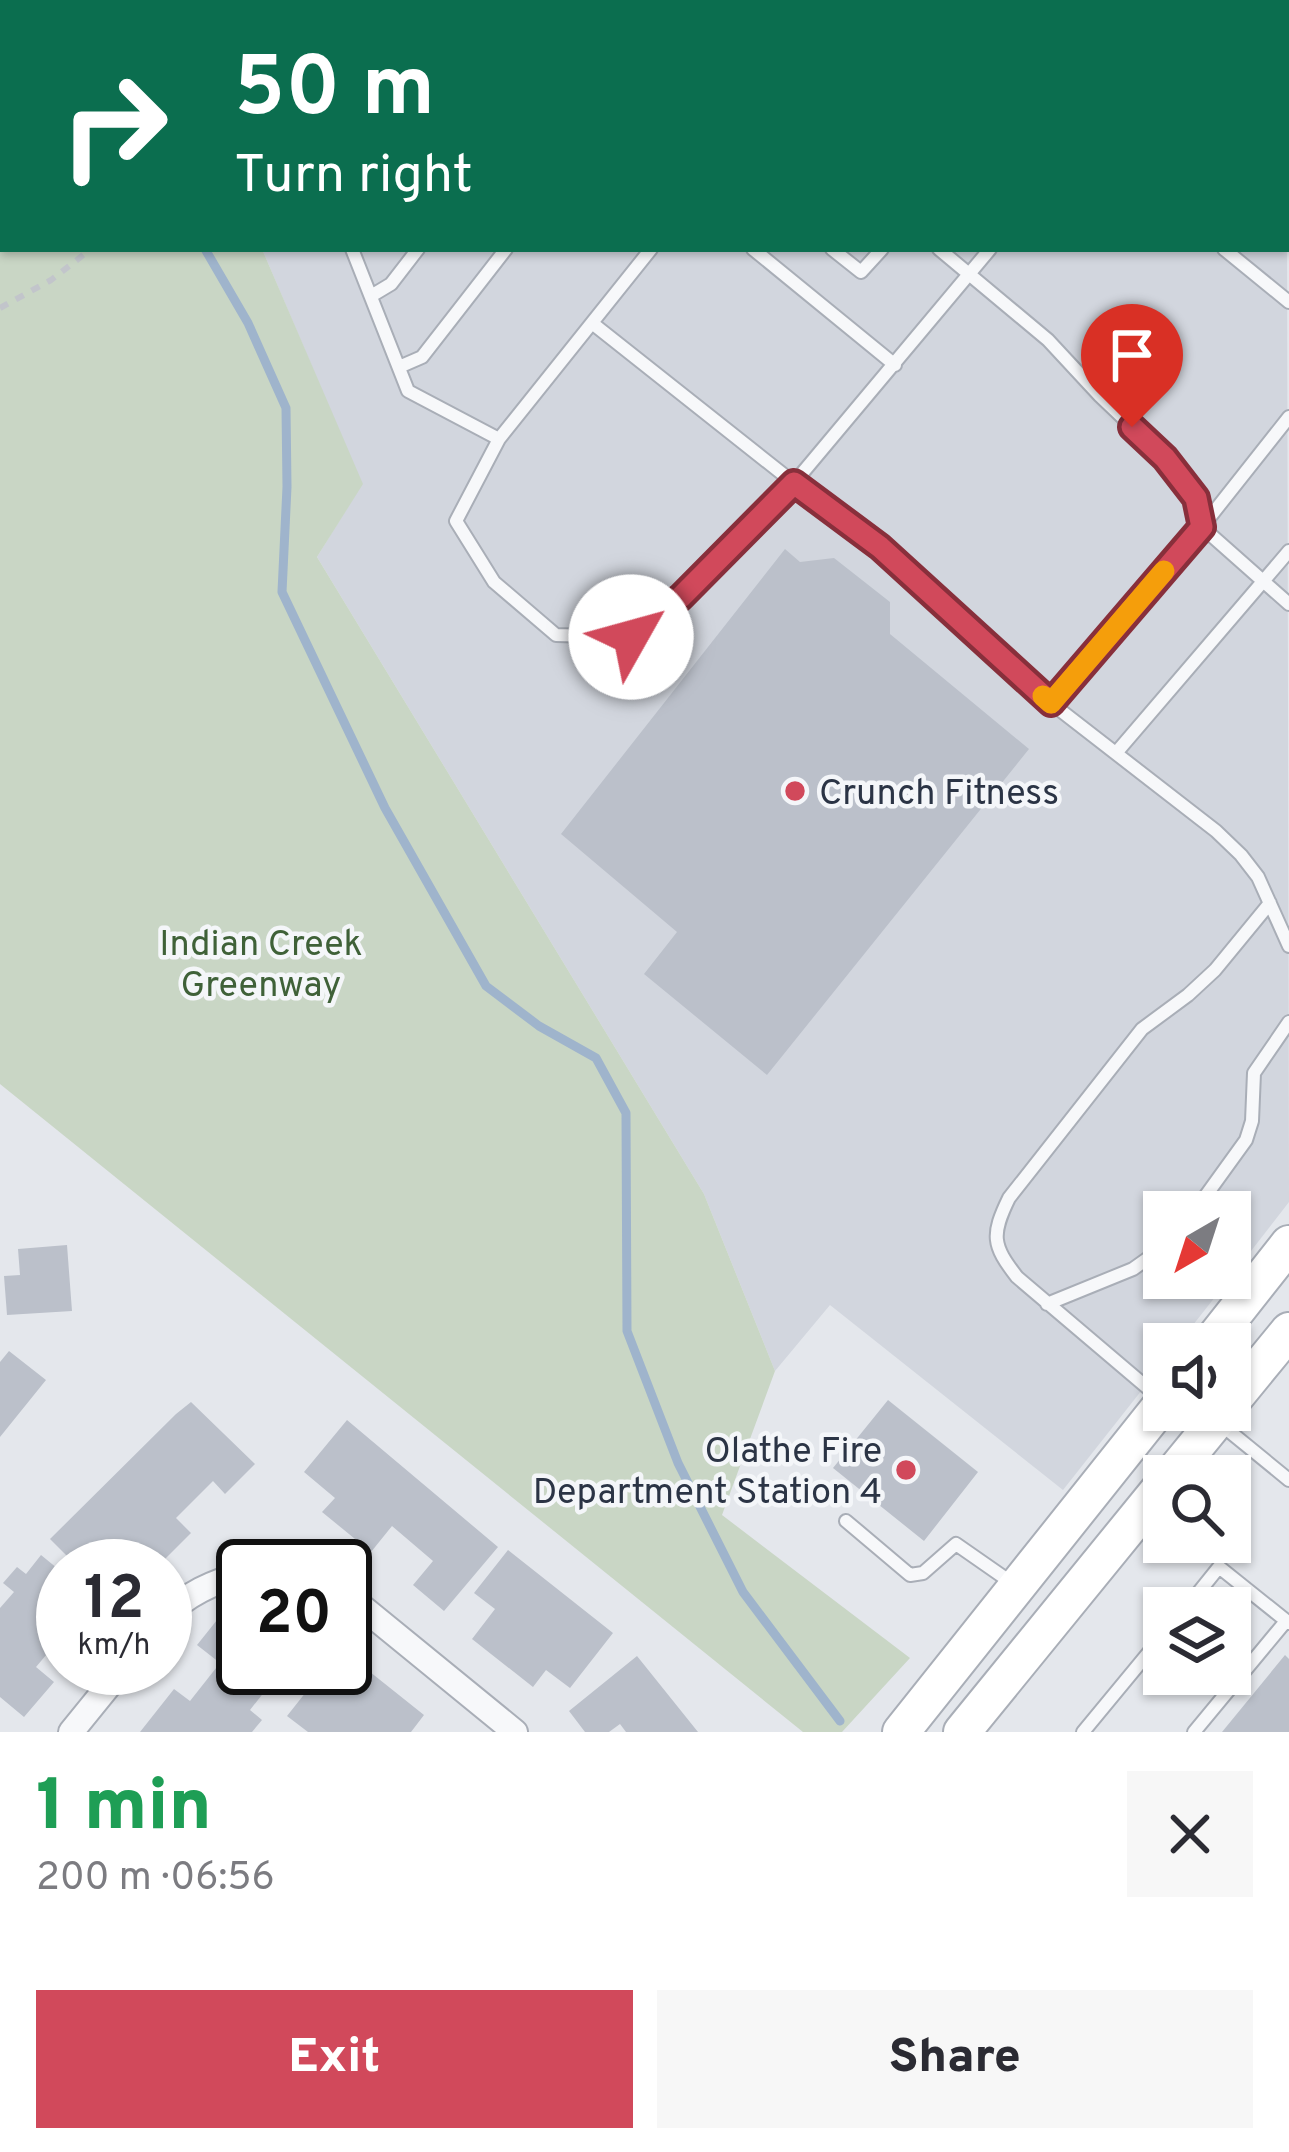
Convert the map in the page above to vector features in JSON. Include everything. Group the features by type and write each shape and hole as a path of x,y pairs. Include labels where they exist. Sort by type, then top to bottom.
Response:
{"main road":[{"path":"1227,1323 1289,1244"},
{"path":"1251,1374 1289,1331"},
{"path":"901,1732 1143,1429"},
{"path":"962,1732 1143,1510"}],"street":[{"path":"372,1615 515,1732"},
{"path":"71,1732 100,1695"}],"lane":[{"path":"353,252 408,391 499,439"},
{"path":"370,296 391,284 416,252"},
{"path":"399,367 422,358 504,252"},
{"path":"649,252 499,439 456,521 494,582 556,635 631,637 681,597 794,483 987,252"},
{"path":"757,252 895,364"},
{"path":"836,252 861,272 879,252"},
{"path":"942,252 1048,340 1165,458 1196,498 1202,527 1289,604"},
{"path":"1228,252 1289,302"},
{"path":"592,323 880,547 1051,703 1216,831 1258,877 1289,946"},
{"path":"1051,703 1202,527 1289,416"},
{"path":"1116,753 1289,551"},
{"path":"1143,1384 1017,1277 999,1254 996,1224 1009,1198 1142,1028 1215,970 1270,903"},
{"path":"1209,1191 1246,1140 1252,1121 1254,1073 1289,1022"},
{"path":"1047,1304 1143,1262"},
{"path":"1239,1431 1289,1480"},
{"path":"846,1521 910,1575 923,1573 956,1544 1018,1588"},
{"path":"1203,1587 1220,1567 1245,1587"},
{"path":"1194,1732 1288,1622 1251,1592"},
{"path":"1083,1732 1143,1659"}],"path":[{"path":"0,308 51,280 88,252"}],"shaded area":[{"path":"263,252 1287,252 1289,1202 1251,1251 1251,1191 1143,1191 1143,1299 1213,1299 1195,1323 1143,1323 1143,1389 1063,1490 830,1305 775,1371 704,1194 317,557 362,484"}],"green space":[{"name":"Indian Creek Greenway","path":"0,252 263,252 363,484 317,557 704,1194 775,1371 722,1515 910,1658 842,1732 803,1732 0,1084"}],"building":[{"name":"Crunch Fitness","path":"785,549 800,562 834,558 890,602 890,634 1029,749 767,1075 644,974 677,932 561,834"},
{"path":"67,1245 72,1311 7,1315 4,1276 20,1275 18,1249"},
{"path":"9,1351 46,1380 0,1437 0,1362"},
{"name":"Olathe Fire Department Station 4","path":"888,1400 978,1472 924,1541 833,1468"},
{"path":"191,1402 255,1464 225,1494 213,1481 176,1518 191,1533 185,1539 50,1539"},
{"path":"347,1420 498,1547 444,1611 413,1585 433,1561 392,1526 372,1551 372,1539 355,1539 322,1512 335,1498 304,1472"},
{"path":"508,1550 613,1633 570,1688 546,1670 533,1687 472,1639 495,1609 474,1593"},
{"path":"36,1561 36,1695 43,1695 24,1717 0,1697 0,1608 14,1592 3,1583 17,1567 26,1574"},
{"path":"216,1621 216,1660 197,1645"},
{"path":"1285,1655 1289,1659 1289,1732 1222,1732"},
{"path":"637,1656 698,1732 626,1732 620,1724 609,1732 585,1732 569,1711"},
{"path":"216,1668 216,1695 262,1695 250,1710 262,1720 252,1732 140,1732 169,1695 190,1701"},
{"path":"372,1674 424,1715 411,1732 308,1732 287,1716 304,1695 372,1695"}],"waterway":[{"path":"207,252 248,323 286,408 282,592 385,808 486,986 539,1026 596,1058 626,1113 627,1331 678,1463 743,1592 840,1721"}],"slow traffic":[{"path":"1043,696 1051,703 1164,571"}],"place":[{"name":"Crunch Fitness","path":"795,791"},
{"name":"Olathe Fire Department Station 4","path":"906,1470"}],"route":[{"path":"631,637 681,597 794,483 880,547 1051,703 1202,527 1196,498 1165,458 1132,427"}]}
